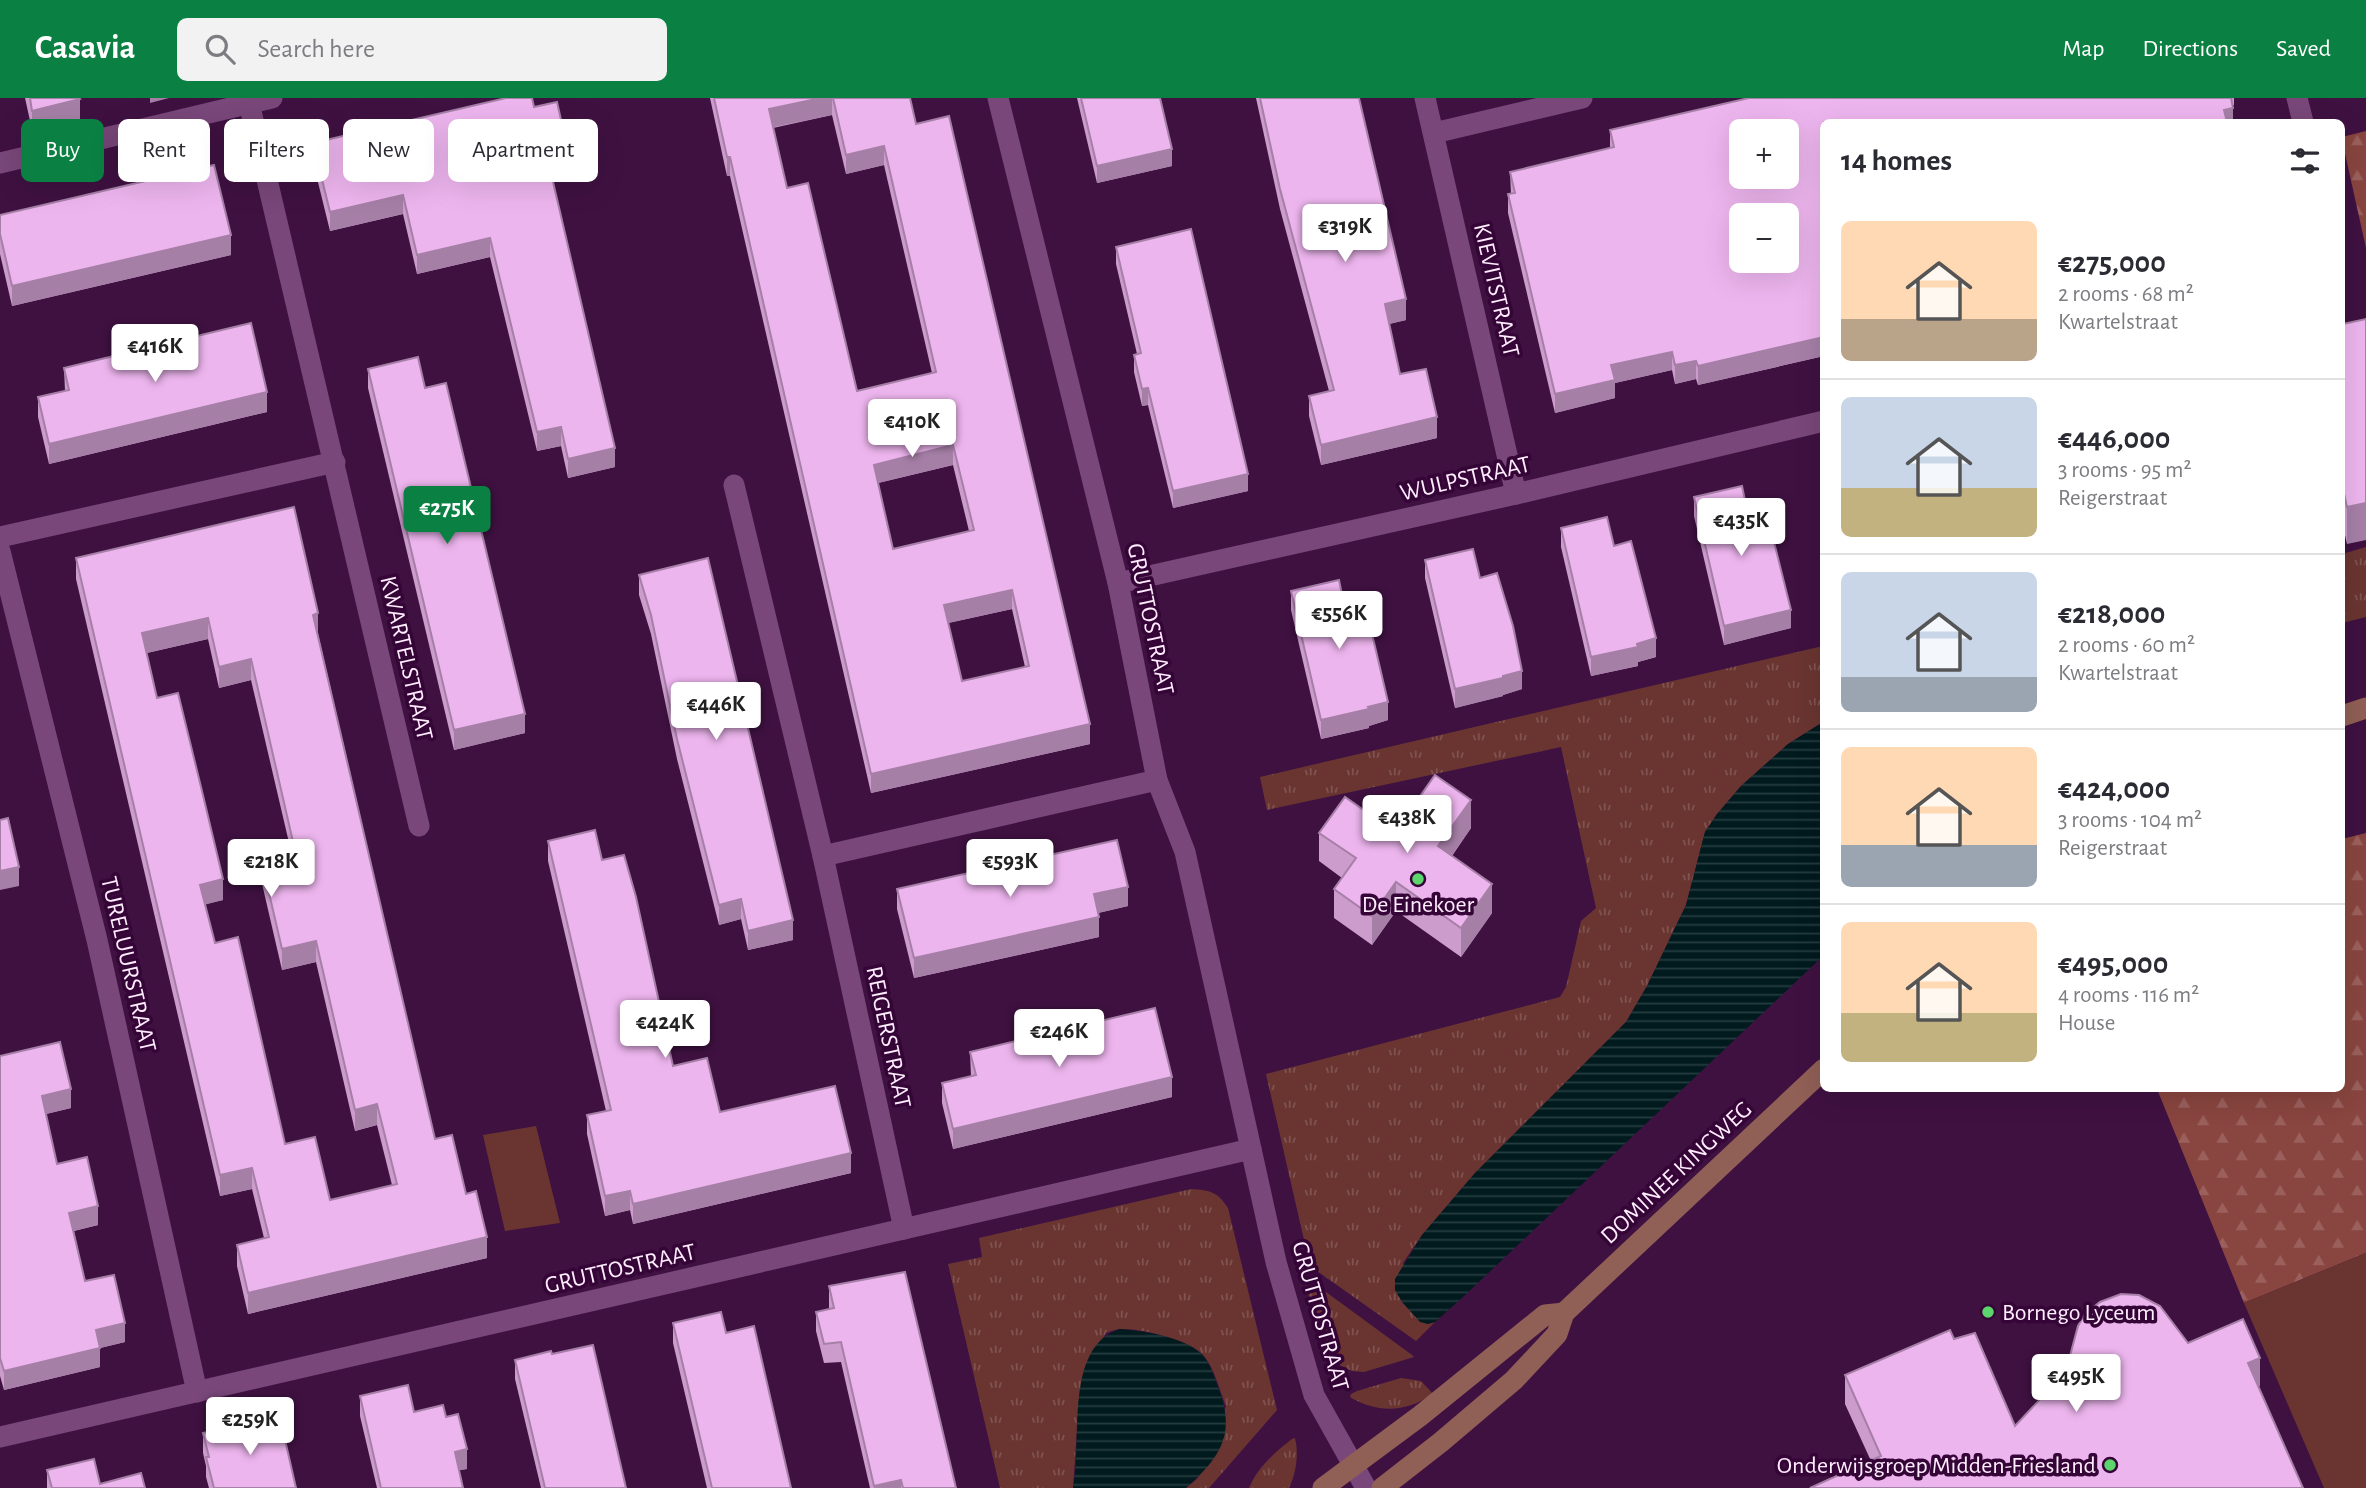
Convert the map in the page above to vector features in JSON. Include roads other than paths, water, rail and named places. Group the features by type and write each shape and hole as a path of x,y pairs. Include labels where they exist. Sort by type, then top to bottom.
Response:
{"main road":[{"path":"2345,715 2366,708"},
{"name":"DOMINEE KINGWEG","path":"1382,1488 1514,1380 1556,1334 1564,1313 1820,1073"},
{"name":"DOMINEE KINGWEG","path":"1323,1488 1420,1416 1545,1315 1564,1313"}],"street":[{"path":"0,163 272,98"},
{"name":"GRUTTOSTRAAT","path":"998,98 1118,583 1157,780 1185,852 1276,1262 1314,1395 1366,1488"},
{"name":"KIEVITSTRAAT","path":"1425,98 1516,494"},
{"path":"1434,133 1582,98"},
{"path":"2297,98 2302,119"},
{"name":"KWARTELSTRAAT","path":"249,103 419,826"},
{"name":"WULPSTRAAT","path":"1118,583 1516,494 1820,422"},
{"path":"0,537 335,462"},
{"name":"REIGERSTRAAT","path":"734,485 823,856 904,1229"},
{"name":"TURELUURSTRAAT","path":"0,551 97,940 197,1392"},
{"path":"823,856 1157,780"},
{"name":"GRUTTOSTRAAT","path":"0,1437 1251,1149"}],"place":[{"name":"De Einekoer","path":"1418,879"},
{"name":"Bornego Lyceum","path":"1988,1312"},
{"name":"Onderwijsgroep Midden-Friesland","path":"2110,1465"}]}
